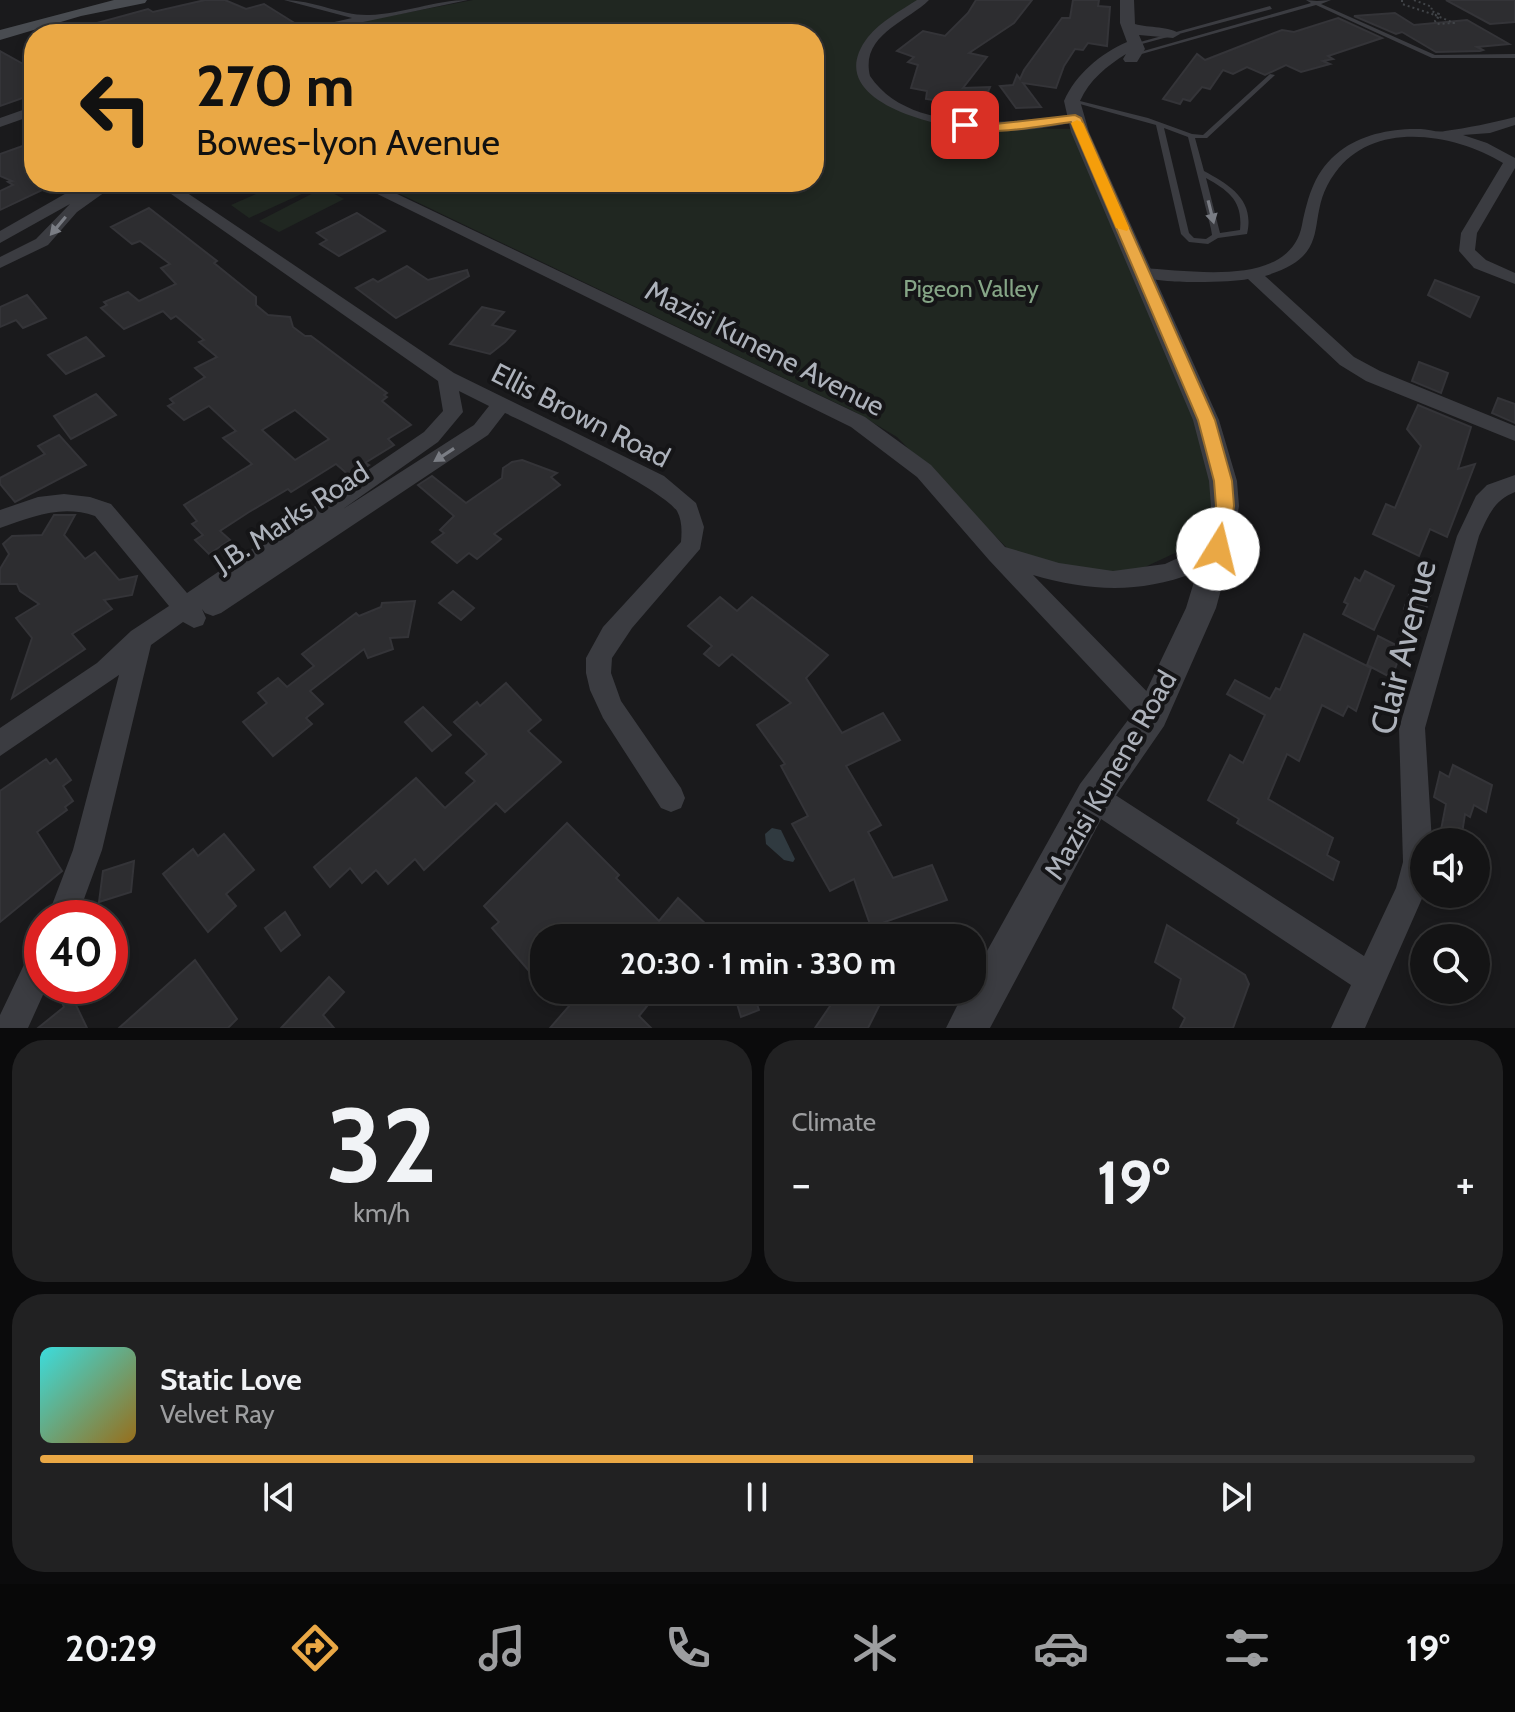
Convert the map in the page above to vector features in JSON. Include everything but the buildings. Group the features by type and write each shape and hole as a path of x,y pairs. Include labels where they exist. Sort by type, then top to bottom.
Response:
{"main road":[{"path":"0,23 84,0"},
{"path":"37,24 139,0"},
{"path":"0,35 24,28"}],"street":[{"path":"289,0 310,2 367,18"},
{"path":"328,0 391,13"},
{"path":"337,24 463,0"},
{"path":"924,0 890,23 870,43 863,57 862,71 869,87 908,111 965,125 1008,126 1076,108 1136,49"},
{"path":"1127,0 1128,25 1136,49"},
{"path":"1076,108 1078,86 1117,53 1128,25"},
{"path":"1128,25 1150,34 1173,34"},
{"path":"1117,53 1136,49"},
{"name":"Mazisi Kunene Road","path":"967,1028 1093,797 1152,715 1201,608 1218,549 1225,506 1217,456 1206,420 1142,273 1076,108"},
{"path":"0,123 24,114"},
{"path":"1142,273 1251,273 1278,266 1300,251 1309,236 1316,194 1323,179 1347,153 1367,142 1395,133 1490,129 1515,121"},
{"path":"0,131 24,127"},
{"path":"1480,144 1515,128"},
{"path":"1436,133 1480,144 1513,163 1469,233 1467,251 1480,264 1515,279"},
{"path":"0,238 78,192"},
{"path":"0,263 42,242 72,209 97,192"},
{"name":"Ellis Brown Road","path":"174,192 447,378 656,482 688,509 693,527 692,543 612,636 599,656 596,675 603,694 671,798"},
{"name":"Mazisi Kunene Avenue","path":"381,192 858,422 924,471 997,553 1152,715"},
{"path":"1251,273 1347,361 1373,376 1515,434"},
{"name":"J.B. Marks Road","path":"0,743 190,613 431,437 453,412 447,378"},
{"name":"J.B. Marks Road","path":"190,613 467,440 492,419 501,404"},
{"name":"Clair Avenue","path":"1348,1028 1410,891 1418,862 1412,728 1468,536 1484,502 1495,491 1515,483"},
{"path":"0,519 26,507 48,503 82,504 103,510 190,613"},
{"path":"997,553 1046,572 1089,581 1120,582 1150,579 1218,549"},
{"path":"71,900 79,884 101,810 115,737 139,648"},
{"path":"1093,797 1369,978"},
{"path":"11,1028 24,1000"}],"lane":[{"path":"1136,49 1221,19 1328,0"},
{"path":"1136,49 1234,25 1309,1 1434,57 1515,56"},
{"path":"1254,11 1266,16"},
{"path":"1221,19 1234,25"},
{"path":"1192,28 1203,33"},
{"path":"1076,108 1159,123 1191,136 1211,135 1272,75"},
{"path":"1159,123 1185,234 1200,242 1244,232 1241,199 1231,188 1200,172"},
{"path":"1191,136 1216,236"}],"path":[{"path":"1402,0 1402,4 1418,13 1436,15 1454,23 1447,26 1437,24 1435,21 1438,18 1434,16 1436,15 1439,14 1431,11 1432,7 1427,3 1414,0"}],"green space":[{"name":"Pigeon Valley","path":"473,0 923,0 904,13 869,48 867,78 885,96 908,109 936,118 997,127 1081,129 1227,474 1192,545 1128,575 1064,573 1007,548 897,437 855,412 396,192 824,192 824,24 347,24"},
{"path":"260,192 306,192 249,218 231,205"},
{"path":"315,192 331,192 344,199 279,232 259,221"}],"shaded area":[{"path":"772,828 781,830 795,859 793,862 784,860 766,844 765,834"}],"slow traffic":[{"path":"1077,123 1122,228"}],"route":[{"path":"965,125 995,127 1075,118 1206,420 1223,481 1225,506 1218,549"}]}
